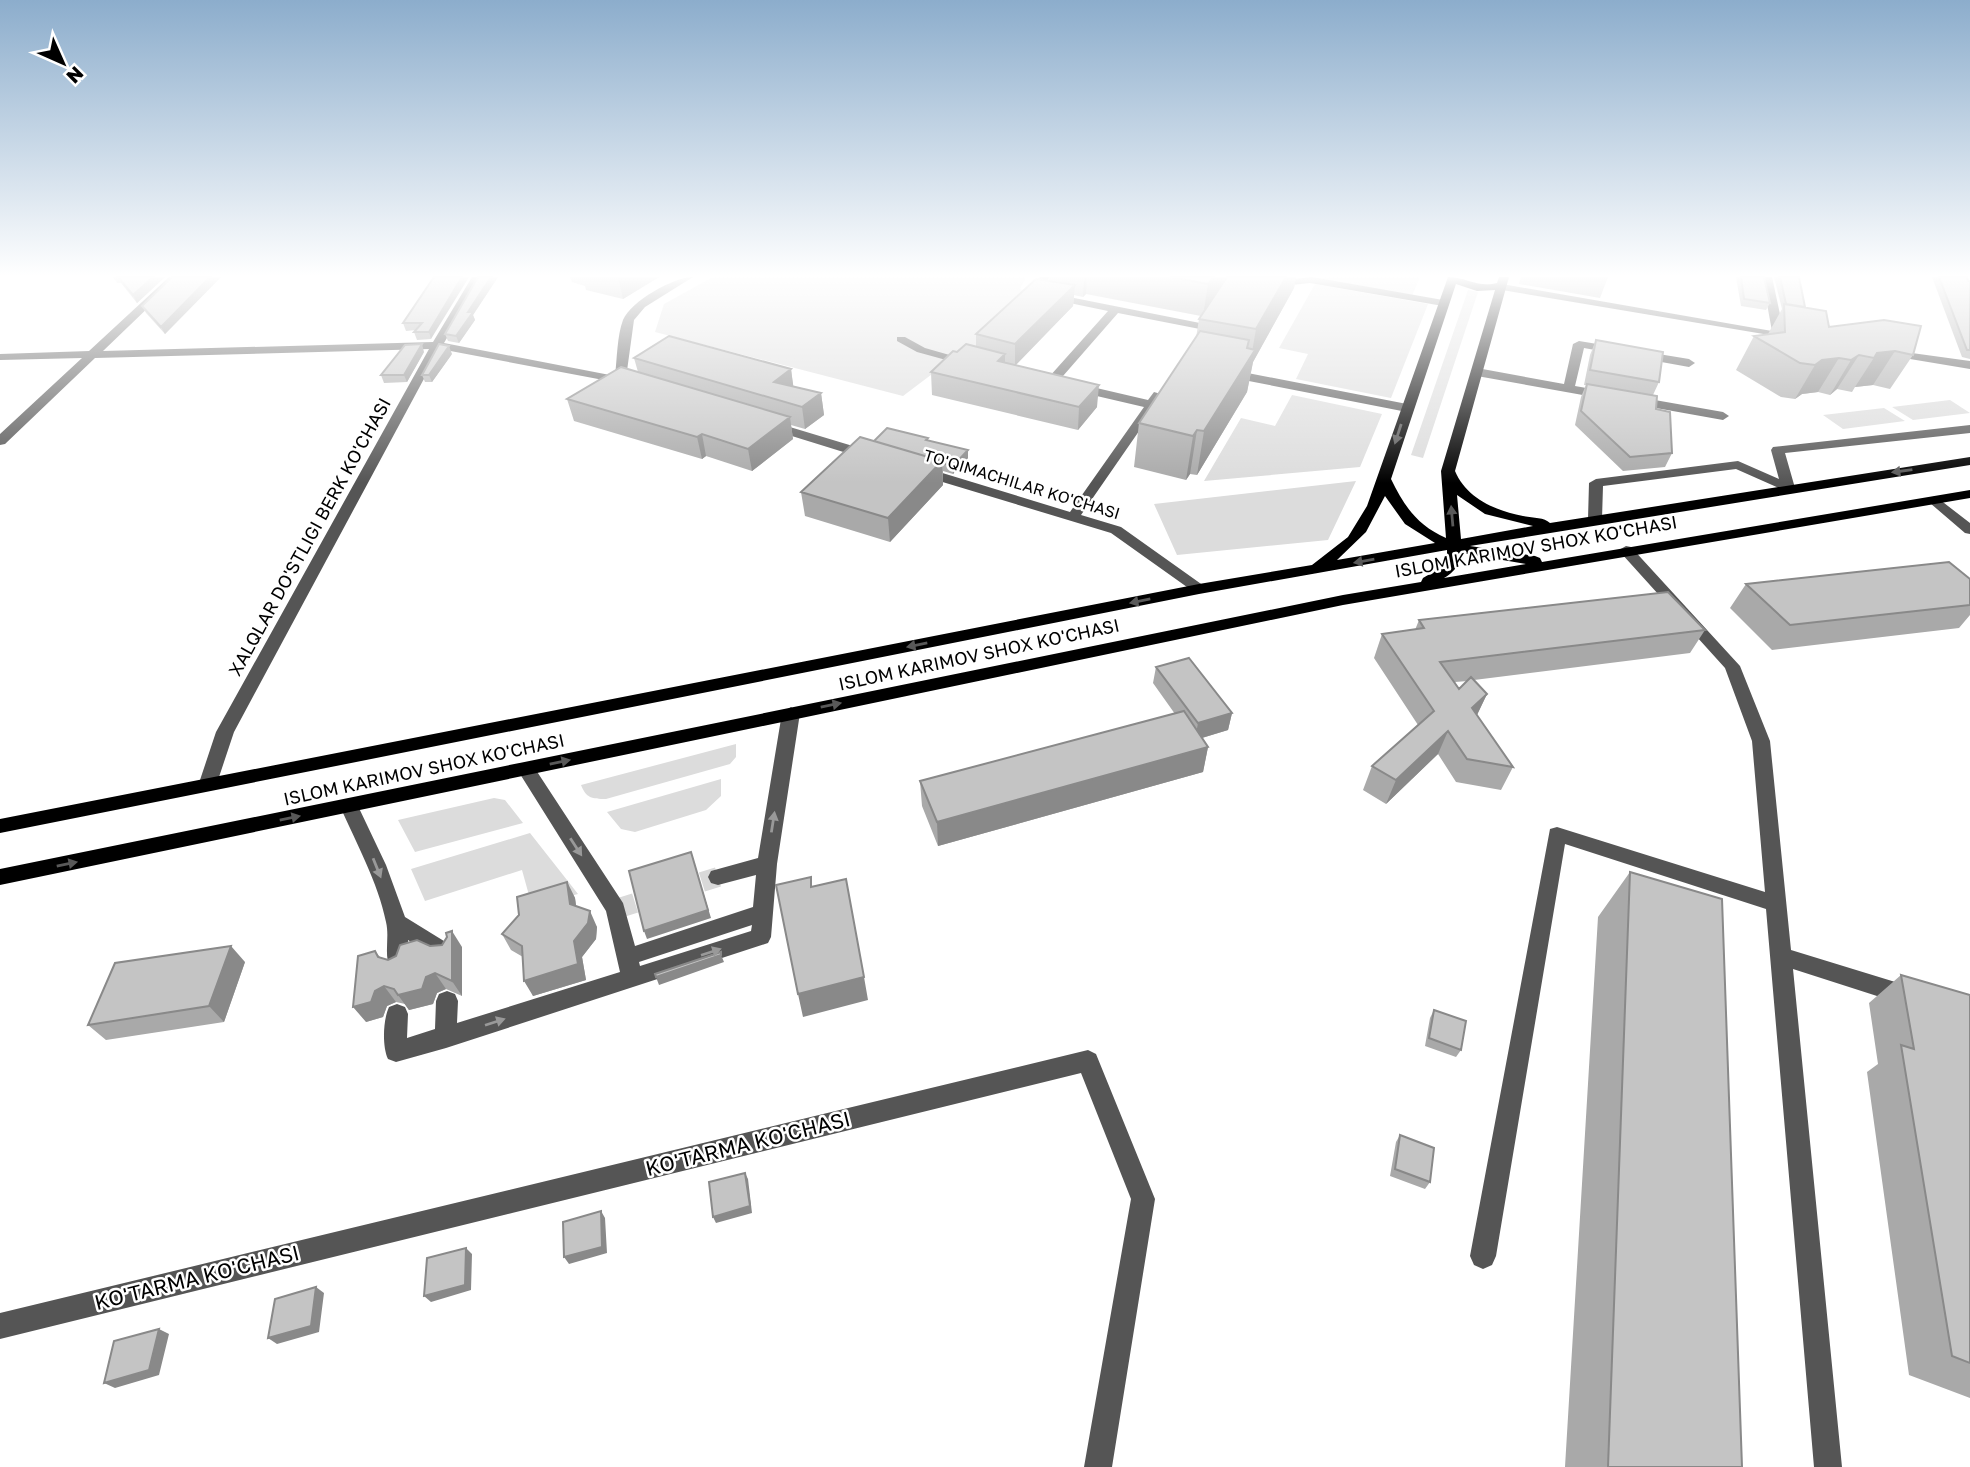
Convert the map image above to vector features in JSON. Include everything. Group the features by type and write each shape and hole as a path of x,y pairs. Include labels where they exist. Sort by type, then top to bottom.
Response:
{"main road":[{"path":"1301,572 1335,556 1355,540 1374,509 1428,345"},
{"path":"1415,587 1446,572 1455,557 1448,471 1485,345"},
{"name":"ISLOM KARIMOV SHOX KO'CHASI","path":"0,825 1199,589 1595,519 1970,461"},
{"path":"1448,471 1459,490 1496,514 1564,525"},
{"path":"1384,479 1400,510 1411,523 1430,535 1455,545 1511,558 1552,563"},
{"name":"ISLOM KARIMOV SHOX KO'CHASI","path":"0,877 1415,587 1970,494"}],"street":[{"path":"0,440 102,345"},
{"path":"0,357 419,345"},
{"name":"XALQLAR DO'STLIGI BERK KO'CHASI","path":"208,783 225,732 437,345"},
{"path":"439,345 627,382 628,345"},
{"path":"912,345 921,351 977,364"},
{"path":"1052,382 1084,345"},
{"path":"1569,388 1579,345"},
{"path":"1587,345 1689,363"},
{"path":"1875,350 1970,365"},
{"path":"1219,371 1407,408"},
{"path":"1477,372 1723,416"},
{"path":"1027,376 1152,405"},
{"path":"1073,517 1166,384"},
{"path":"753,420 887,460"},
{"path":"1788,488 1778,450 1970,429"},
{"path":"1595,519 1596,483 1738,465 1788,488"},
{"name":"TO'QIMACHILAR KO'CHASI","path":"913,468 1116,530 1199,589"},
{"path":"1935,500 1970,530"},
{"path":"1626,550 1732,666 1761,741 1828,1467"},
{"path":"397,1014 396,1052 446,1038 630,968 761,937 767,864 791,713"},
{"path":"526,769 616,909 630,968"},
{"path":"349,806 376,864 397,923 398,964"},
{"path":"1483,1256 1557,834 1776,904"},
{"path":"718,877 767,864"},
{"path":"397,923 444,952"},
{"path":"1781,956 1920,1000"},
{"path":"446,1038 447,1001"},
{"name":"KO'TARMA KO'CHASI","path":"0,1326 1088,1061 1143,1199 1098,1467"}],"shaded area":[{"path":"707,345 982,345 971,359 956,356 903,396"},
{"path":"1280,345 1412,345 1391,398 1296,379 1308,354 1279,348"},
{"path":"1449,345 1460,345 1423,458 1411,455"},
{"path":"1292,395 1382,414 1360,467 1204,481 1241,418 1275,426"},
{"path":"1950,400 1970,413 1913,420 1892,407"},
{"path":"1884,408 1905,421 1843,429 1823,415"},
{"path":"1356,481 1328,540 1177,555 1154,504"},
{"path":"736,744 736,757 730,764 606,799 590,797 581,785"},
{"path":"721,779 721,796 706,810 635,832 621,829 607,812"},
{"path":"494,798 505,800 523,823 415,852 398,820"},
{"path":"530,833 578,894 532,906 522,870 425,901 411,869"}],"building":[{"path":"405,345 421,345 404,375 381,375"},
{"path":"438,345 449,346 429,375 422,375"},
{"path":"654,345 704,345 791,369 774,382 821,393 802,407 634,358"},
{"path":"964,345 972,345 1005,354 998,361 1099,385 1079,407 931,372 953,351 957,352"},
{"path":"1190,345 1248,345 1247,348 1255,350 1204,431 1197,430 1193,436 1139,423"},
{"path":"1595,345 1626,345 1663,352 1659,382 1590,370"},
{"path":"1770,345 1916,345 1913,355 1895,351 1877,353 1874,358 1859,355 1851,360 1822,360 1815,365 1800,363"},
{"path":"621,367 790,417 748,449 702,434 697,437 567,399"},
{"path":"1587,384 1657,396 1656,409 1670,412 1672,453 1630,457 1581,411"},
{"path":"887,428 968,450 953,466 874,441"},
{"path":"860,437 942,461 888,518 801,492"},
{"path":"1949,562 1970,579 1970,605 1790,625 1746,584"},
{"path":"1668,592 1705,630 1440,662 1459,689 1471,677 1487,694 1472,708 1513,767 1467,759 1448,731 1396,780 1372,766 1434,711 1382,634 1424,628 1419,620"},
{"path":"1189,658 1232,713 1198,723 1156,667"},
{"path":"1184,711 1208,747 937,822 920,781"},
{"path":"691,852 708,910 644,931 629,871"},
{"path":"1630,872 1722,899 1742,1467 1608,1467"},
{"path":"811,877 811,887 846,879 864,977 798,994 776,885"},
{"path":"567,882 570,904 590,911 588,923 574,941 578,964 524,981 522,946 502,934 519,915 517,897"},
{"path":"452,931 452,981 435,973 426,977 422,989 398,995 394,989 384,986 375,991 371,1002 353,1007 358,956 375,951 378,957 388,960 396,956 400,945 417,940 430,946 442,945 447,937 446,933"},
{"path":"231,946 209,1006 88,1025 115,963"},
{"path":"721,952 721,955 656,977 655,974"},
{"path":"1901,975 1970,995 1970,1363 1952,1356 1901,1045 1914,1049"},
{"path":"1434,1010 1466,1021 1461,1050 1429,1038"},
{"path":"1400,1135 1434,1148 1430,1182 1395,1169"},
{"path":"745,1173 750,1206 713,1217 709,1182"},
{"path":"601,1211 602,1247 564,1257 563,1222"},
{"path":"466,1248 465,1285 424,1296 427,1258"},
{"path":"316,1287 311,1326 268,1338 275,1299"},
{"path":"159,1329 149,1370 104,1383 114,1341"}],"tunnel":[{"path":"616,909 718,877"}]}
